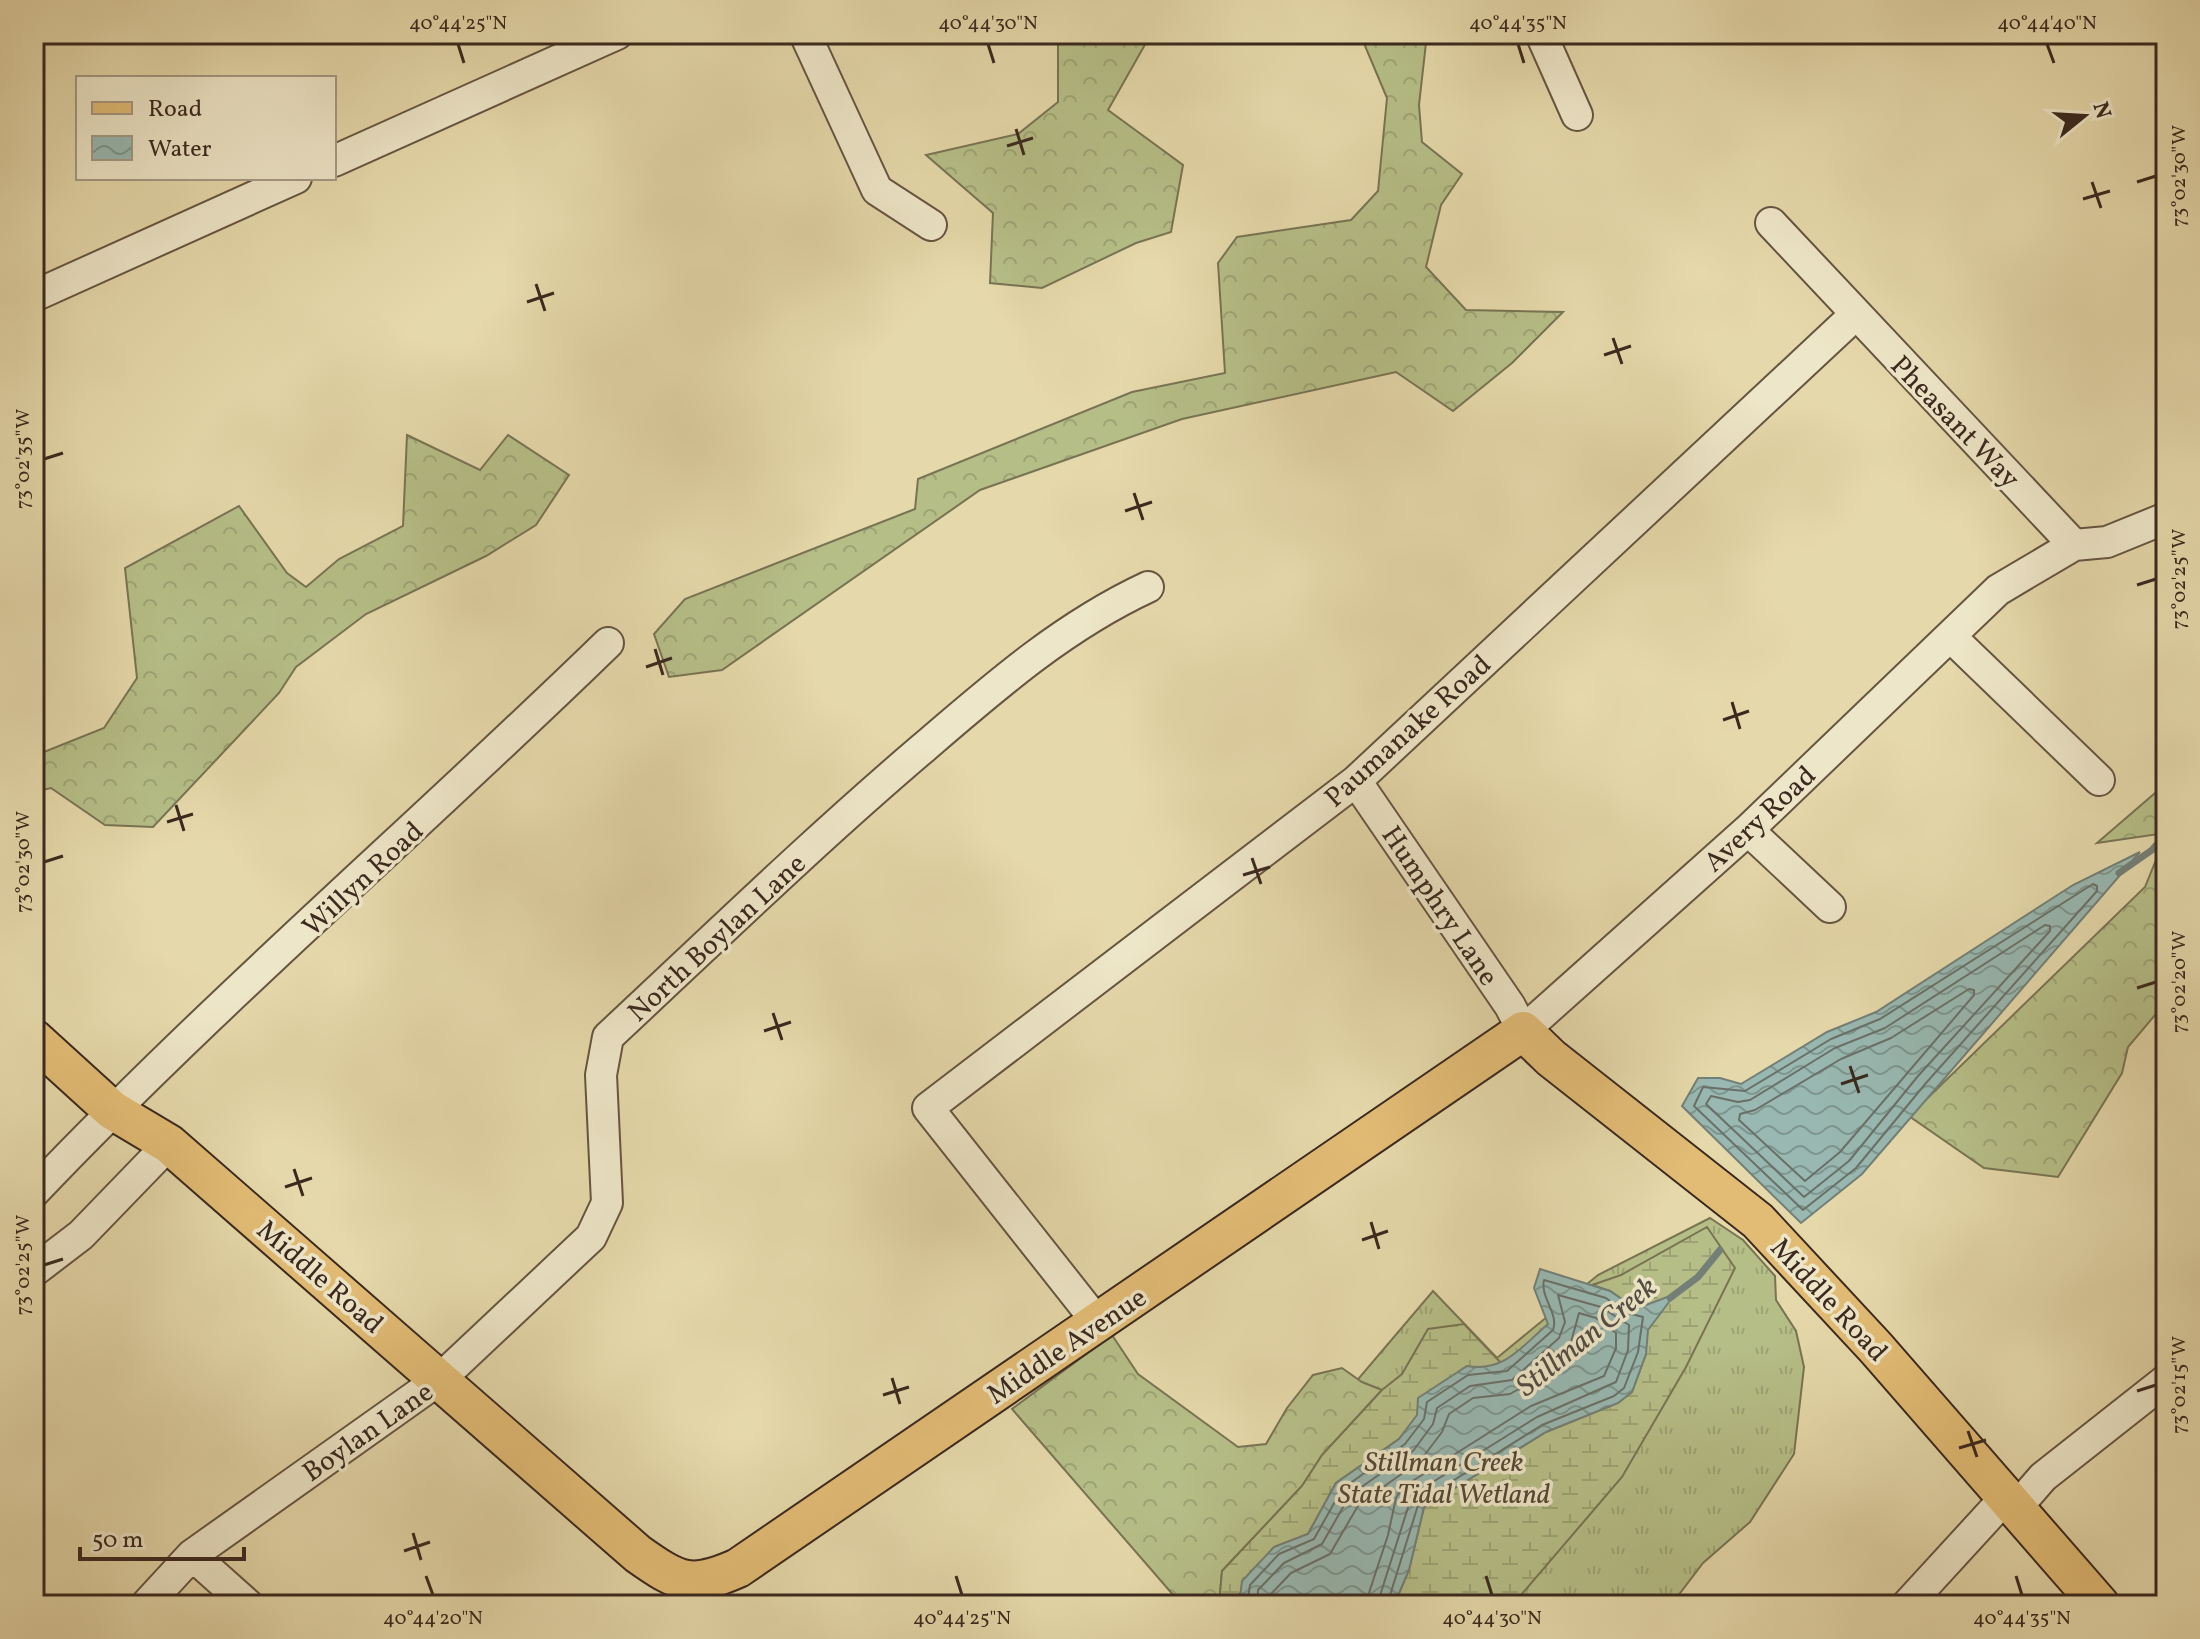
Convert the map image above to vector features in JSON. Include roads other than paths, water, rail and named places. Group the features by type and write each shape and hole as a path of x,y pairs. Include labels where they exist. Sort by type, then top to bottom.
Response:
{"main road":[{"name":"Middle Road","path":"1523,1031 1551,1058 1758,1221 2100,1605"},
{"name":"Middle Avenue","path":"602,1522 638,1554 677,1580 694,1583 714,1579 738,1568 1523,1031"},
{"name":"Middle Road","path":"34,1039 112,1110 169,1144 602,1522"}],"street":[{"path":"336,160 617,34"},
{"path":"805,34 877,190 931,225"},
{"path":"1541,34 1577,115"},
{"path":"34,296 292,180"},
{"name":"Pheasant Way","path":"1771,223 2074,545"},
{"name":"Paumanake Road","path":"1098,1323 928,1108 1356,781 1855,315"},
{"path":"2074,545 2107,542 2166,518"},
{"name":"Avery Road","path":"1523,1031 1748,830 1952,638 1989,598 2074,545"},
{"name":"North Boylan Lane","path":"440,1379 591,1237 607,1203 601,1075 608,1037 858,803 987,693 1072,627 1148,587"},
{"path":"1952,638 2099,780"},
{"name":"Willyn Road","path":"34,1192 112,1110 465,782 608,643"},
{"name":"Humphry Lane","path":"1356,781 1510,1006 1523,1031"},
{"path":"1748,830 1830,907"},
{"path":"34,1271 81,1235 169,1144"},
{"name":"Boylan Lane","path":"146,1605 192,1555 440,1379"},
{"path":"1907,1605 2011,1502 2166,1380"},
{"path":"192,1555 248,1605"}],"water":[{"path":"2140,852 1862,1174 1801,1223 1682,1106 1698,1078 1720,1078 1741,1084 1827,1032 1876,1012 2073,885"},
{"path":"1540,1269 1610,1291 1636,1309 1675,1294 1648,1330 1646,1354 1632,1392 1618,1403 1546,1432 1424,1507 1409,1570 1394,1605 1239,1605 1242,1581 1274,1547 1308,1534 1336,1483 1399,1439 1417,1415 1418,1398 1467,1366 1480,1367 1502,1362 1548,1324 1534,1288"}],"waterway":[{"name":"Stillman Creek","path":"2119,873 2152,850 2166,834"},
{"name":"Stillman Creek","path":"1670,1298 1698,1277 1720,1250"}],"park label":[{"name":"Stillman Creek State Tidal Wetland","path":"1444,1477"}]}
